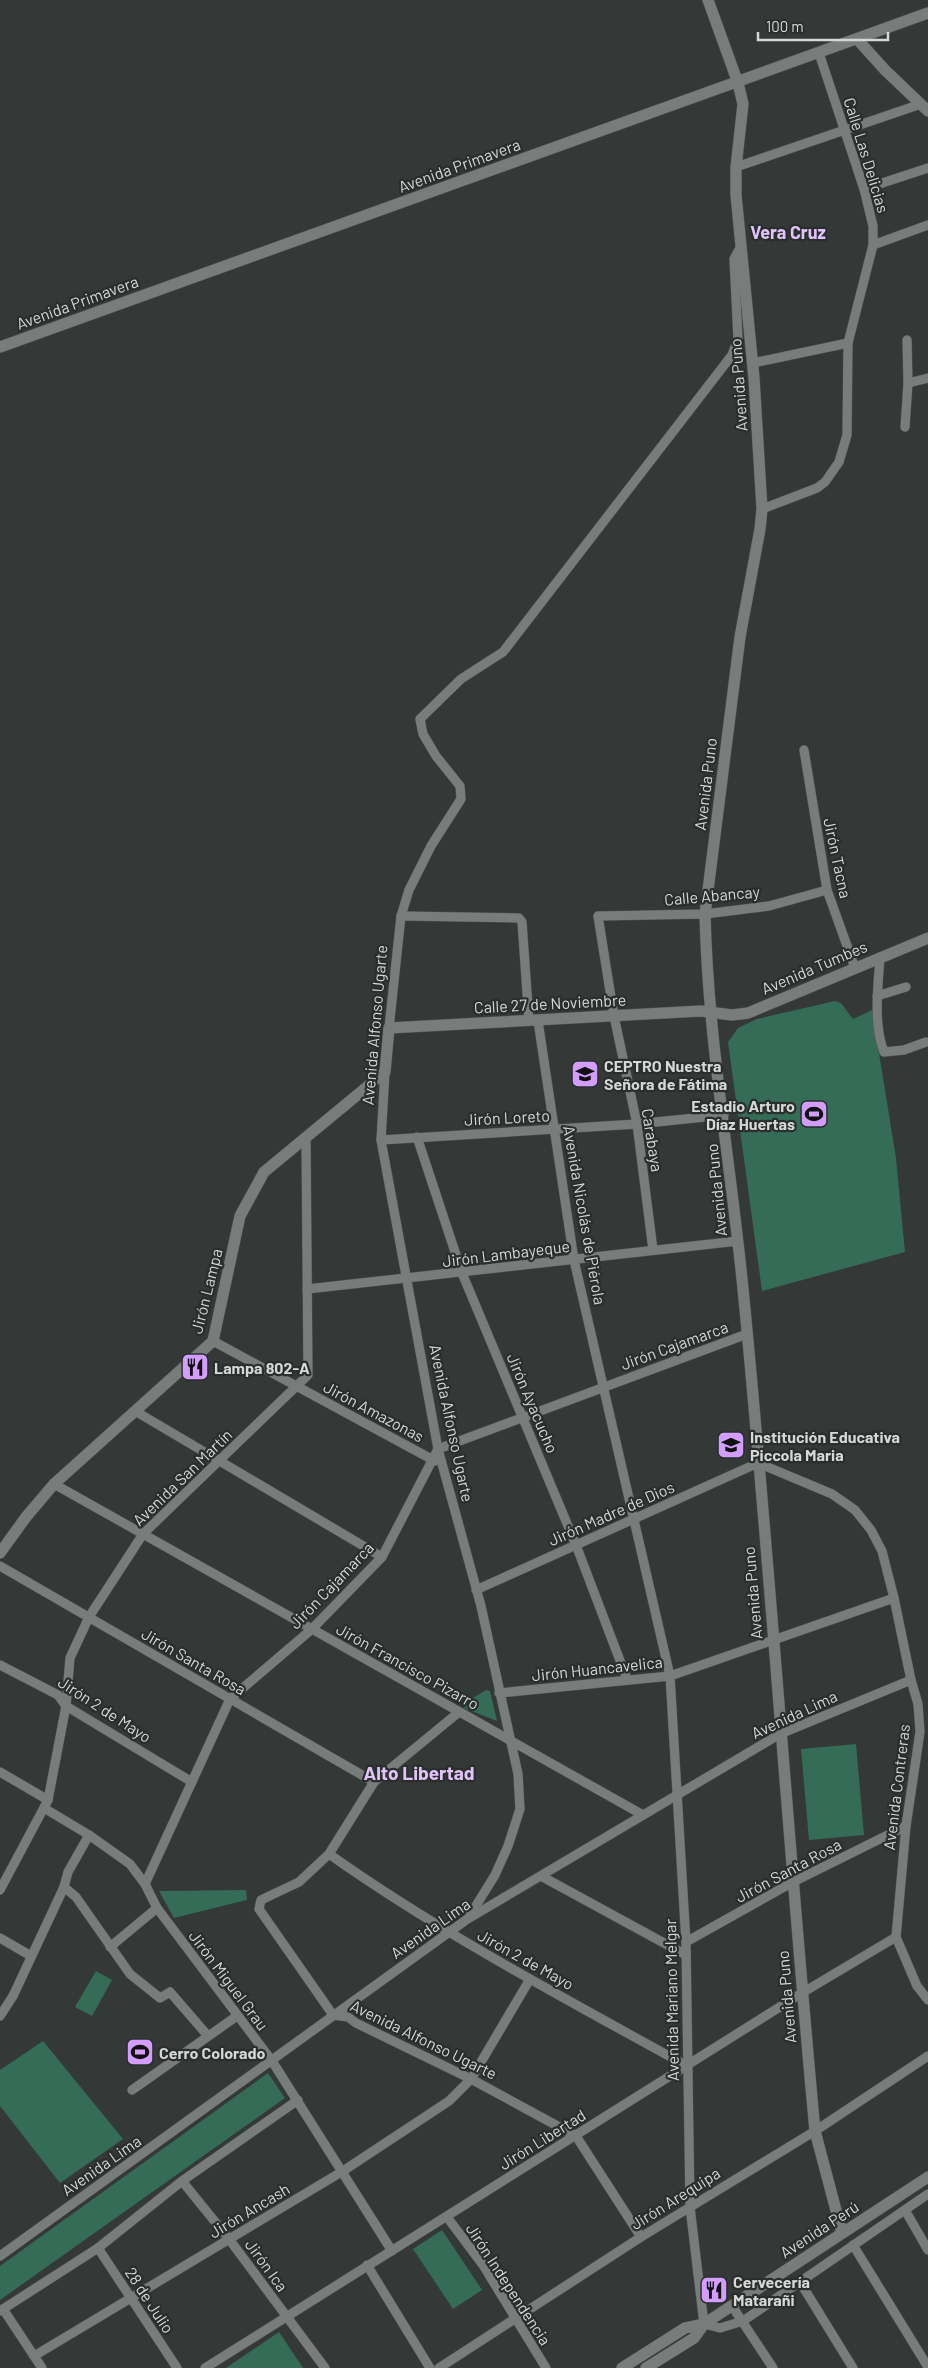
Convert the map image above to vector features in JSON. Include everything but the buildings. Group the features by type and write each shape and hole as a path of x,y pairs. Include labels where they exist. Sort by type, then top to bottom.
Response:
{"street":[{"name":"Avenida Puno","path":"708,0 738,83 743,115 736,167 736,195 753,363 762,509 740,637 706,914 711,1013 724,1115 747,1334 815,2130 842,2233"},
{"name":"Avenida Primavera","path":"0,347 738,83 928,13"},
{"path":"736,167 844,130 924,107 857,39"},
{"name":"Calle Las Delicias","path":"762,509 816,488 833,472 845,447 847,435 848,343 873,245 872,226 864,189 819,53"},
{"path":"864,189 928,168"},
{"path":"873,245 928,225"},
{"name":"Avenida Alfonso Ugarte","path":"467,1920 495,1875 508,1846 520,1809 518,1774 512,1742 476,1590 438,1449 382,1140 385,1072 401,916 409,890 426,855 461,799 460,786 436,756 423,734 420,719 461,679 503,652 732,355 738,339 734,259 741,246"},
{"path":"905,427 908,340"},
{"path":"753,363 848,343"},
{"path":"908,383 928,378"},
{"name":"Jirón Tacna","path":"804,750 827,890 855,968"},
{"name":"Calle Abancay","path":"598,916 706,914 769,906 827,890"},
{"name":"Avenida Nicolás de Piérola","path":"401,916 520,918 522,922 534,1021 554,1129 574,1260 670,1676"},
{"name":"Carabaya","path":"598,916 614,1016 637,1124 653,1250"},
{"name":"Avenida Tumbes","path":"711,1013 748,1013 928,938"},
{"path":"880,957 878,996 880,1035 884,1052 904,1050 926,1042"},
{"path":"878,996 906,987"},
{"name":"Calle 27 de Noviembre","path":"390,1028 614,1016 711,1013"},
{"name":"Jirón Lampa","path":"0,1554 26,1516 54,1484 213,1341 240,1216 264,1172 385,1072"},
{"name":"Jirón Loreto","path":"382,1140 637,1124 724,1115"},
{"name":"Avenida San Martín","path":"0,1890 46,1804 66,1706 70,1658 88,1617 143,1534 308,1374 306,1138"},
{"name":"Jirón Ayacucho","path":"417,1138 462,1273 576,1545 627,1679"},
{"name":"Jirón Lambayeque","path":"307,1290 738,1241"},
{"name":"Jirón Cajamarca","path":"145,1884 230,1699 312,1629 382,1557 438,1449 747,1334"},
{"name":"Jirón Amazonas","path":"213,1341 442,1465"},
{"path":"135,1411 382,1557"},
{"name":"Jirón Madre de Dios","path":"476,1590 758,1463"},
{"name":"Avenida Contreras","path":"758,1463 832,1494 855,1510 871,1530 882,1550 918,1704 920,1732 906,1826 896,1937 916,1986 928,2000"},
{"name":"Jirón Francisco Pizarro","path":"54,1484 643,1815"},
{"name":"Jirón Santa Rosa","path":"0,1566 374,1782"},
{"name":"Jirón Huancavelica","path":"499,1693 670,1676 894,1598"},
{"name":"Jirón 2 de Mayo","path":"0,1665 58,1695 66,1706 192,1782"},
{"name":"Avenida Mariano Melgar","path":"670,1676 686,1942 690,2207 704,2324"},
{"name":"Avenida Lima","path":"0,2256 272,2061 332,2015 467,1920 780,1734 911,1680"},
{"path":"918,1704 928,1704"},
{"name":"Avenida Alfonso Ugarte","path":"459,1712 374,1782 329,1854 299,1882 261,1900 259,1909 332,2015 348,2017 356,2024 471,2079 576,2136 641,2237"},
{"name":"Jirón Miguel Grau","path":"0,1772 130,1864 145,1884 157,1908 272,2061 392,2251"},
{"name":"Jirón Santa Rosa","path":"686,1942 793,1882 906,1826"},
{"path":"0,2016 13,1996 64,1888 68,1872 89,1834"},
{"name":"Jirón 2 de Mayo","path":"329,1854 386,1894 449,1933 687,2066"},
{"path":"541,1876 686,1955"},
{"path":"64,1888 76,1897 130,1974 160,1998 170,1992 208,2036"},
{"path":"110,1947 157,1908"},
{"name":"Jirón Libertad","path":"205,2368 802,1993 896,1937"},
{"path":"0,1938 31,1956"},
{"name":"Jirón Ancash","path":"34,2356 343,2171 449,2101 471,2079 530,1979"},
{"path":"132,2090 237,2016"},
{"name":"Jirón Arequipa","path":"439,2368 641,2237 815,2130 928,2056"},
{"path":"42,2368 1,2310 98,2248 182,2181 298,2100"},
{"name":"Avenida Perú","path":"622,2368 685,2328 704,2324 928,2177"},
{"name":"Jirón Ica","path":"182,2181 229,2238 325,2368"},
{"name":"Avenida Perú","path":"704,2324 720,2328 743,2321 928,2194"},
{"path":"905,2210 928,2250"},
{"name":"Jirón Independencia","path":"447,2217 483,2265 546,2368"},
{"path":"853,2245 928,2368"},
{"name":"28 de Julio","path":"98,2248 177,2368"},
{"path":"367,2265 430,2368"},
{"path":"800,2282 853,2368"},
{"path":"732,2306 772,2368"},
{"name":"Avenida Perú","path":"646,2368 694,2338 704,2324"}],"green space":[{"name":"Estadio Arturo Díaz Huertas","path":"835,1001 841,1003 853,1019 872,1010 896,1158 905,1252 762,1291 728,1042 738,1028 757,1019"},
{"path":"486,1690 490,1691 497,1721 464,1708 465,1703"},
{"path":"856,1744 864,1835 809,1840 801,1749"},
{"path":"246,1890 247,1900 174,1918 159,1891"},
{"path":"96,1971 112,1980 92,2016 75,2007"},
{"path":"43,2041 123,2139 60,2183 0,2106 0,2070"},
{"path":"268,2073 285,2098 0,2300 0,2266"},
{"path":"442,2230 482,2290 453,2309 413,2249"},
{"path":"279,2332 303,2368 226,2368"}],"place":[{"name":"CEPTRO Nuestra Señora de Fátima","path":"585,1074"},
{"name":"Estadio Arturo Díaz Huertas","path":"814,1114"},
{"name":"Lampa 802-A","path":"195,1367"},
{"name":"Institución Educativa Piccola Maria","path":"731,1445"},
{"name":"Cerro Colorado","path":"140,2052"},
{"name":"Cervecería Matarañi","path":"714,2290"}],"district":[{"name":"Vera Cruz","path":"788,232"},
{"name":"Alto Libertad","path":"419,1772"}]}
